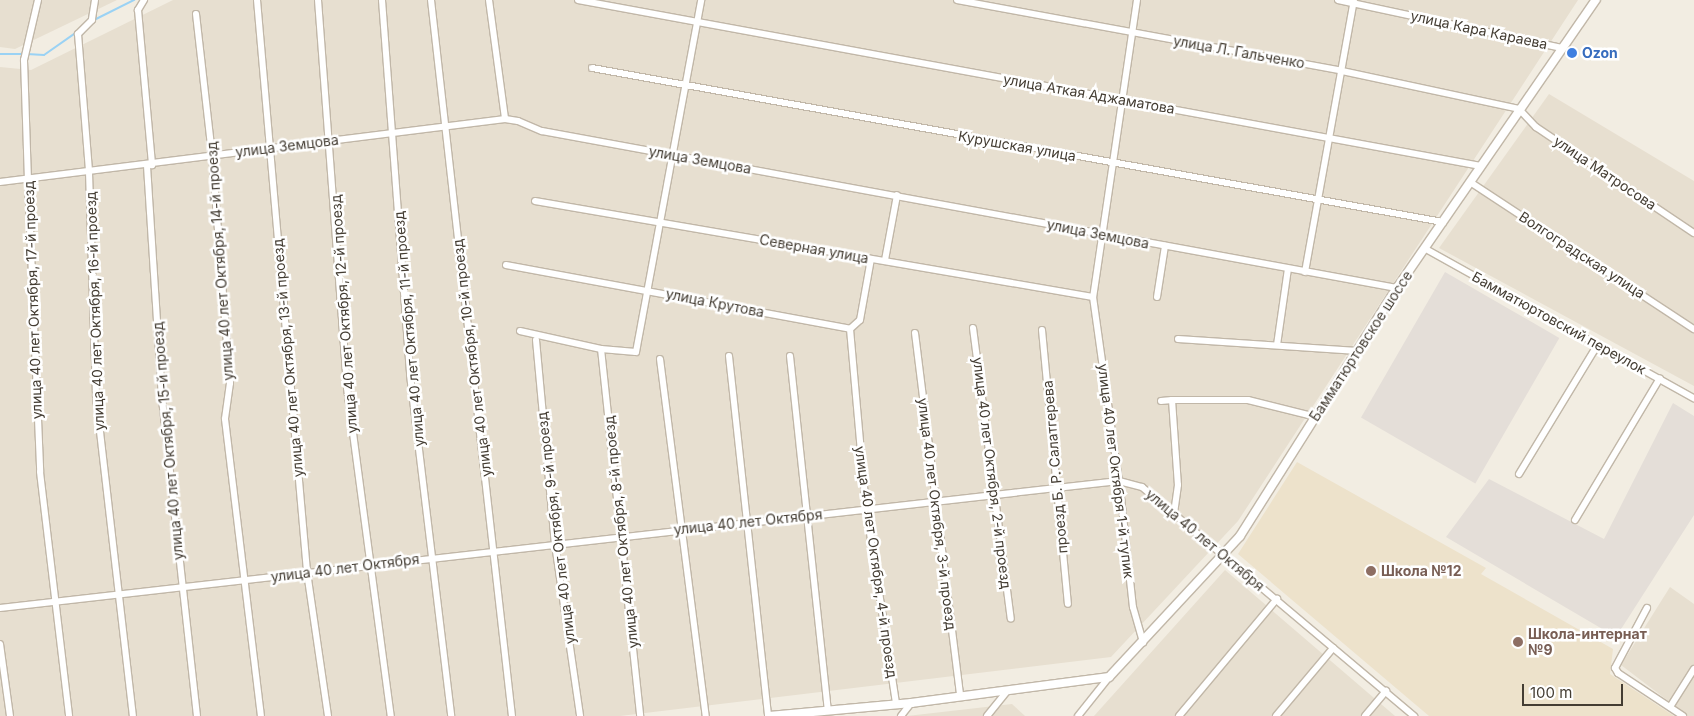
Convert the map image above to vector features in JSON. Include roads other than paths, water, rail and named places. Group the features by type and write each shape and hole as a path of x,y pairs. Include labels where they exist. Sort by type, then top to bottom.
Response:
{"street":[{"name":"улица 40 лет Октября, 17-й проезд","path":"38,0 24,60 40,472 53,602 69,716"},
{"name":"улица 40 лет Октября, 16-й проезд","path":"95,0 92,20 78,34 89,172 96,397 132,716"},
{"name":"улица 40 лет Октября, 15-й проезд","path":"144,0 138,10 150,165 162,399 197,716"},
{"name":"улица 40 лет Октября, 13-й проезд","path":"257,0 308,572 328,716"},
{"name":"улица 40 лет Октября, 12-й проезд","path":"318,0 331,142 347,388 391,716"},
{"name":"улица 40 лет Октября, 11-й проезд","path":"382,0 394,133 410,375 451,716"},
{"name":"улица 40 лет Октября, 10-й проезд","path":"431,0 444,127 496,550 512,716"},
{"path":"489,0 505,119"},
{"name":"улица Аткая Аджаматова","path":"578,0 1480,166"},
{"path":"520,331 602,349 636,352 649,290 701,0"},
{"name":"улица Л. Гальченко","path":"957,0 1342,71 1519,109"},
{"name":"улица 40 лет Октября 1-й тупик","path":"1137,0 1093,297 1119,481 1133,607 1143,643"},
{"name":"улица Кара Караева","path":"1338,0 1562,48"},
{"name":"Бамматюртовское шоссе","path":"1109,678 1240,536 1397,288 1596,0"},
{"path":"1305,272 1354,2"},
{"name":"улица 40 лет Октября, 14-й проезд","path":"196,14 212,154 230,383 225,419 246,579 261,716"},
{"name":"Курушская улица","path":"592,68 1443,222"},
{"name":"улица Матросова","path":"1519,109 1536,127 1694,233"},
{"name":"улица Земцова","path":"0,182 150,165 212,154 331,142 505,119 518,121 542,131 673,156 897,195 1102,235 1397,288"},
{"name":"Волгоградская улица","path":"1470,182 1694,329"},
{"path":"885,260 897,195"},
{"name":"Северная улица","path":"535,201 1093,297"},
{"path":"1157,297 1165,246"},
{"name":"Бамматюртовский переулок","path":"1424,248 1694,398"},
{"path":"850,329 860,320 871,258"},
{"name":"улица Крутова","path":"506,265 649,290 850,329"},
{"path":"1277,346 1288,269"},
{"name":"улица 40 лет Октября, 2-й проезд","path":"973,328 1011,619"},
{"name":"улица 40 лет Октября, 4-й проезд","path":"850,329 866,508 896,704"},
{"name":"проезд Б. Р. Салатгерева","path":"1042,330 1059,487 1068,604"},
{"name":"улица 40 лет Октября, 3-й проезд","path":"915,332 933,500 960,696"},
{"path":"1178,339 1358,351"},
{"name":"улица 40 лет Октября, 9-й проезд","path":"536,340 555,544 580,716"},
{"path":"1519,474 1598,344"},
{"name":"улица 40 лет Октября, 8-й проезд","path":"602,349 623,536 640,716"},
{"path":"729,356 769,716 911,703 1109,678"},
{"path":"790,356 807,516 822,712"},
{"path":"660,359 680,529 706,716"},
{"path":"1575,520 1660,378"},
{"path":"1172,400 1178,484 1174,513"},
{"path":"1161,401 1248,400 1316,417"},
{"name":"улица 40 лет Октября","path":"0,608 746,521 807,516 933,500 1119,481 1142,487 1414,716"},
{"path":"1179,716 1276,599"},
{"path":"1647,608 1615,668 1683,716"},
{"path":"0,644 10,716"},
{"path":"1276,716 1334,648"},
{"path":"1670,707 1694,669"},
{"path":"1078,716 1109,678"},
{"path":"987,716 1007,691"},
{"path":"1365,716 1386,692"},
{"path":"901,716 911,703"}],"waterway":[{"path":"94,20 134,0"},
{"path":"27,54 44,55 76,33"},
{"path":"0,54 23,54"}],"place":[{"name":"Ozon","path":"1572,53"},
{"name":"Школа №12","path":"1371,571"},
{"name":"Школа-интернат №9","path":"1518,642"}]}
